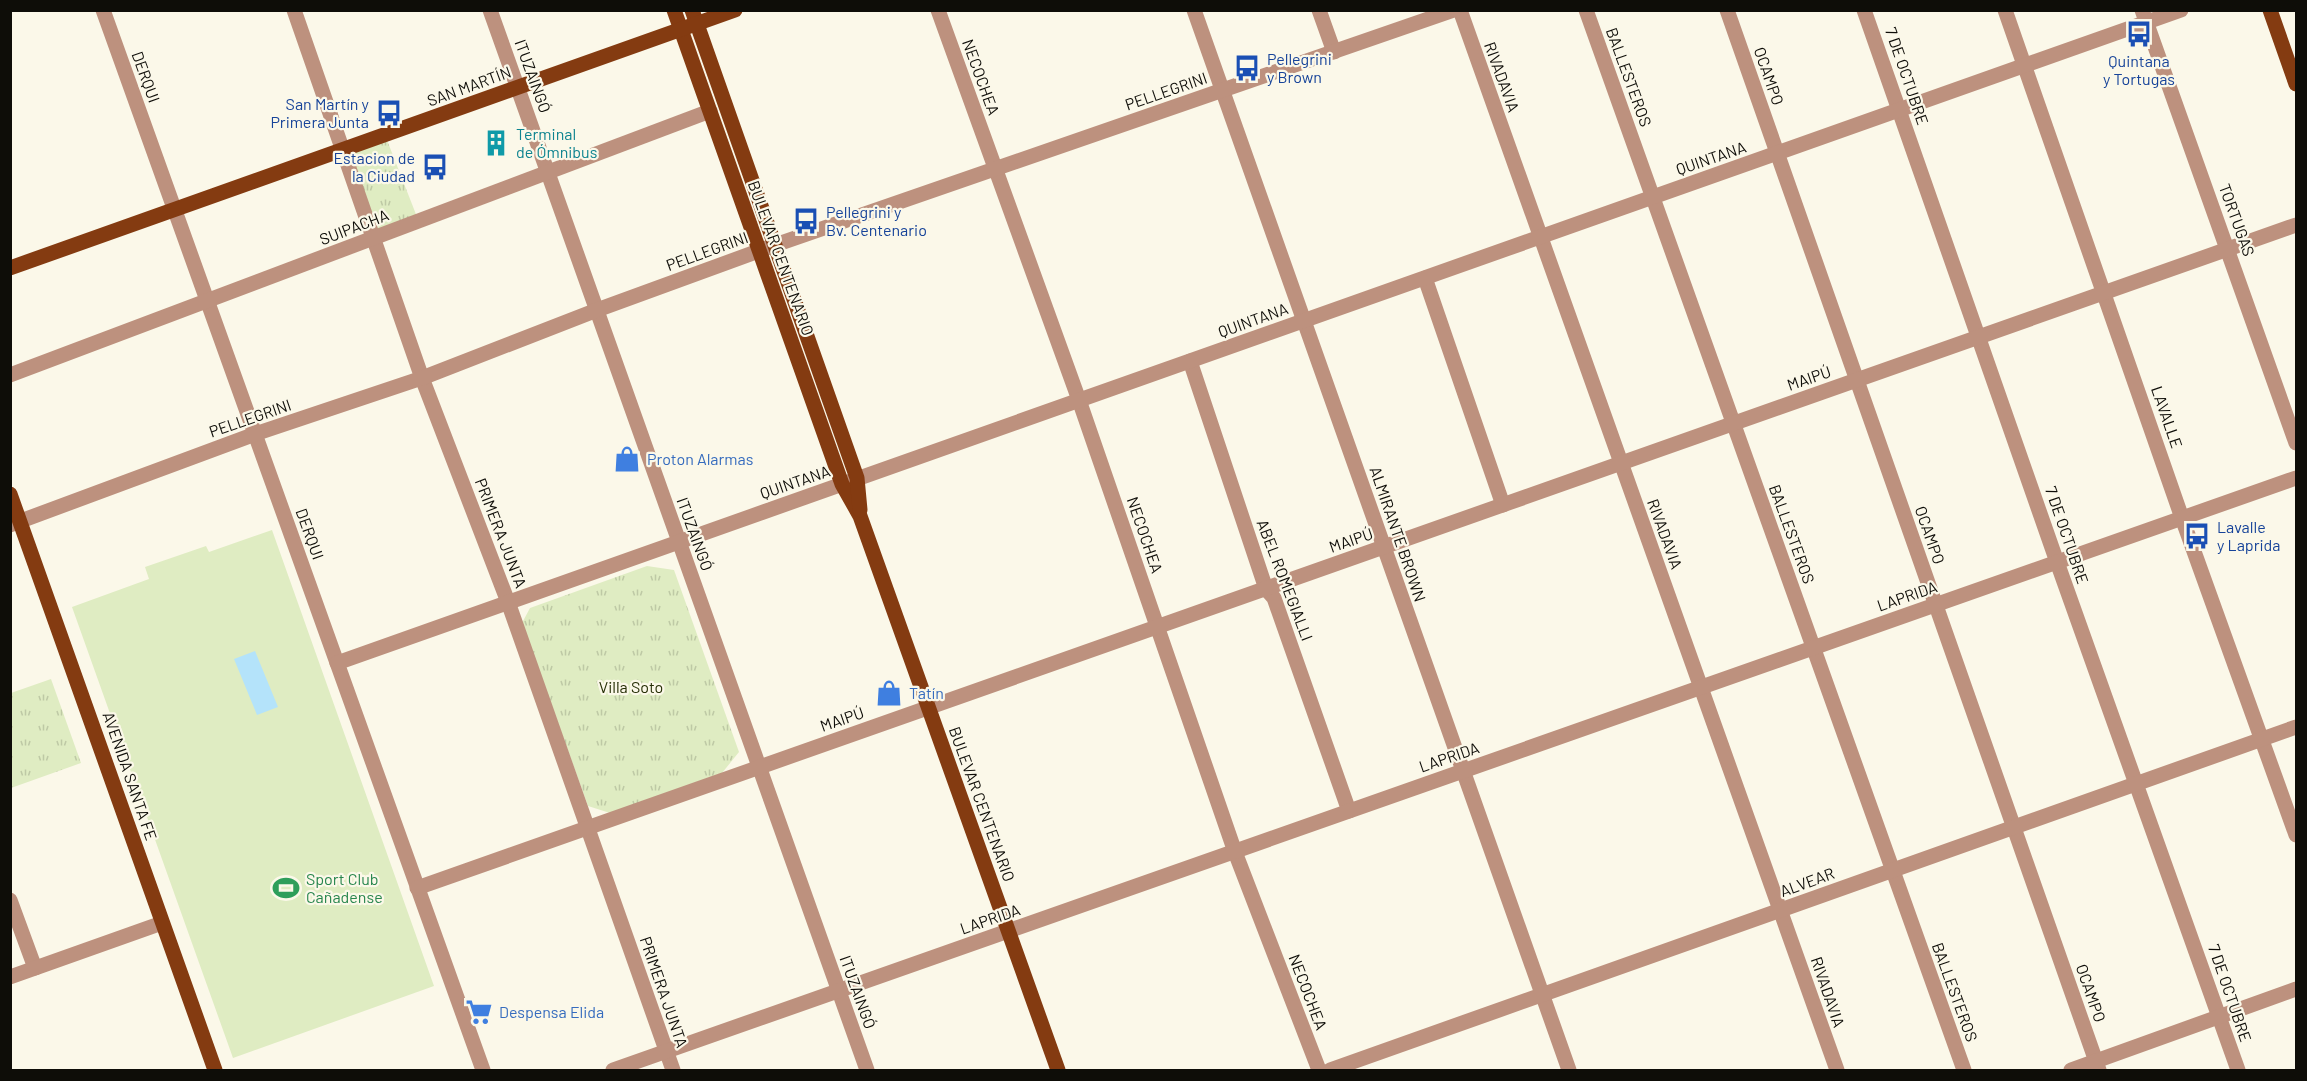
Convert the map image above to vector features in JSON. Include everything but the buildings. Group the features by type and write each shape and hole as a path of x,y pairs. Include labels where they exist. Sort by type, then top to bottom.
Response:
{"main road":[{"name":"BULEVAR CENTENARIO","path":"674,10 842,484 860,516 1058,1071"},
{"name":"SAN MARTÍN","path":"10,268 681,30 694,17 735,10"},
{"path":"2270,10 2296,84"},
{"name":"BULEVAR CENTENARIO","path":"694,17 858,478 860,516"},
{"name":"AVENIDA SANTA FE","path":"10,494 15,523 215,1071"}],"street":[{"name":"DERQUI","path":"103,10 483,1071"},
{"name":"PRIMERA JUNTA","path":"294,10 422,378 508,602 673,1071"},
{"name":"ITUZAINGÓ","path":"490,10 867,1071"},
{"name":"NECOCHEA","path":"938,10 1079,400 1235,852 1319,1071"},
{"name":"ALMIRANTE BROWN","path":"1194,10 1569,1071"},
{"path":"1319,10 1334,52"},
{"name":"PELLEGRINI","path":"15,523 255,434 422,378 597,310 775,245 1454,10"},
{"name":"RIVADAVIA","path":"1460,10 1837,1071"},
{"name":"BALLESTEROS","path":"1586,10 1964,1071"},
{"name":"OCAMPO","path":"1727,10 2098,1066"},
{"name":"7 DE OCTUBRE","path":"1864,10 1980,337 2056,562 2238,1071"},
{"name":"LAVALLE","path":"2005,10 2182,518 2296,835"},
{"name":"QUINTANA","path":"337,663 2024,66 2144,17 2181,10"},
{"name":"TORTUGAS","path":"2144,17 2296,443"},
{"name":"SUIPACHA","path":"10,375 710,111"},
{"name":"MAIPÚ","path":"417,888 2296,225"},
{"path":"1425,278 1503,505"},
{"name":"ABEL ROMEGIALLI","path":"1190,361 1266,589 1274,598 1349,812"},
{"name":"LAPRIDA","path":"613,1071 2296,478"},
{"name":"ALVEAR","path":"1330,1071 2296,727"},
{"path":"10,900 35,968"},
{"path":"10,977 162,923"},
{"path":"2071,1071 2098,1066 2219,1017 2296,989"}],"green space":[{"path":"385,135 419,222 374,239 342,150"},
{"name":"Sport Club Cañadense","path":"272,530 434,986 233,1058 72,607 149,579 145,567 206,546 209,552"},
{"name":"Villa Soto","path":"647,566 674,570 739,752 722,773 610,813 588,806 522,623 530,608"},
{"path":"51,679 81,763 11,788 11,693"}],"water":[{"path":"255,651 278,707 257,715 234,659"}],"place":[{"name":"Quintana y Tortugas","path":"2139,34"},
{"name":"Pellegrini y Brown","path":"1247,68"},
{"name":"San Martín y Primera Junta","path":"389,113"},
{"name":"Terminal de Ómnibus","path":"496,143"},
{"name":"Estacion de la Ciudad","path":"435,167"},
{"name":"Pellegrini y Bv. Centenario","path":"806,221"},
{"name":"Proton Alarmas","path":"627,459"},
{"name":"Lavalle y Laprida","path":"2197,536"},
{"name":"Tatín","path":"889,693"},
{"name":"Sport Club Cañadense","path":"286,888"},
{"name":"Despensa Elida","path":"479,1012"}]}
